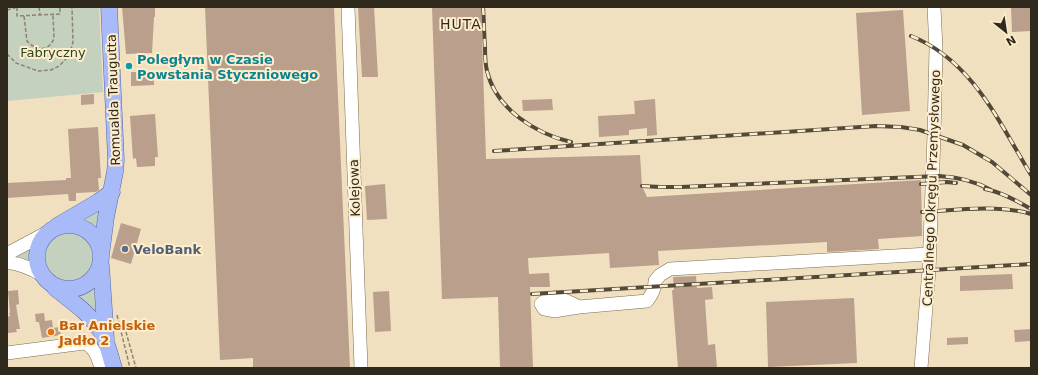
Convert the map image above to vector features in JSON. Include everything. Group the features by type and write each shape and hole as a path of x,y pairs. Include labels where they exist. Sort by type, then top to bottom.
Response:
{"main road":[{"name":"Romualda Traugutta","path":"101,260 106,217 116,172 109,7"},
{"path":"112,192 52,229 43,237 38,246 36,255 37,264 46,281 93,321 102,333 114,368"},
{"path":"52,229 69,225 83,228 94,237 99,246 106,343"},
{"path":"54,287 63,290 73,290 82,287 94,278 101,260"}],"street":[{"name":"Kolejowa","path":"348,7 361,368"},
{"name":"Centralnego Okręgu Przemysłowego","path":"921,368 929,254 934,126 936,49 934,7"},
{"path":"7,254 52,229"},
{"path":"579,307 647,301 653,294 655,286 654,281 670,269 929,254"},
{"path":"7,262 32,269 42,275"},
{"path":"7,353 81,342 88,344 94,350 101,368"}],"path":[{"path":"7,10 18,7 17,16 53,15 60,14 60,7"},
{"path":"39,7 40,15"},
{"path":"7,54 16,63 38,71 51,70 59,66 70,53 73,42 72,7"},
{"path":"24,16 27,41 32,46 42,49 48,47 53,42 53,15"},
{"path":"116,311 130,368"},
{"path":"120,325 126,332 136,368"}],"green space":[{"name":"Fabryczny","path":"7,7 99,7 103,92 7,101"},
{"path":"102,207 98,232 80,220"},
{"path":"63,232 73,232 86,239 93,252 93,262 86,275 73,282 63,282 54,278 47,271 43,262 43,252 47,243 54,236"},
{"path":"31,249 30,261 16,257"},
{"path":"96,285 98,315 74,295 85,293"}],"building":[{"path":"122,7 155,7 152,53 126,54"},
{"path":"205,7 334,7 350,368 253,368 253,358 220,360"},
{"path":"358,7 374,7 378,77 362,77"},
{"path":"432,7 481,7 486,159 640,155 642,186 647,197 921,180 922,236 878,239 879,249 827,252 827,242 658,251 659,265 610,268 609,253 528,258 529,274 549,273 550,287 530,287 533,368 500,368 498,297 442,299"},
{"path":"1011,7 1031,7 1031,31 1012,32"},
{"path":"903,10 910,111 862,115 856,13"},
{"path":"131,72 154,72 154,85 131,86"},
{"path":"94,94 94,104 81,105 81,95"},
{"path":"552,99 553,110 523,111 522,100"},
{"path":"655,99 657,135 647,136 647,128 629,130 629,135 599,137 598,116 635,114 634,101"},
{"path":"155,114 158,157 155,157 155,166 137,167 136,158 133,159 130,116"},
{"path":"98,127 101,178 98,178 99,190 96,192 76,193 76,201 69,201 68,194 7,198 7,183 66,180 66,178 71,178 68,129"},
{"path":"385,184 387,219 367,220 365,186"},
{"name":"VeloBank","path":"121,223 141,229 131,264 111,258"},
{"path":"1012,274 1013,289 960,291 960,276"},
{"path":"696,276 697,288 712,287 713,299 705,300 708,345 715,344 717,368 678,368 672,290 674,290 673,277"},
{"path":"18,290 19,304 16,305 20,329 16,329 17,332 8,333 7,317 10,316 10,313 8,291"},
{"path":"389,291 391,331 375,332 373,292"},
{"path":"854,298 857,363 768,367 766,302"},
{"path":"44,313 45,321 52,320 53,328 60,327 61,335 42,338 39,322 36,322 35,314"},
{"path":"1031,329 1031,341 1015,342 1014,330"},
{"path":"968,337 968,344 947,345 947,338"}],"railway":[{"path":"483,7 486,68 492,85 499,97 519,118 531,126 544,133 571,142"},
{"path":"911,36 932,47 951,60 967,77 995,114 1031,175"},
{"path":"494,151 876,126 901,127 920,130 963,145 992,162 1031,195"},
{"path":"642,186 681,187 939,176 966,180 991,190"},
{"path":"921,184 947,182 956,183"},
{"path":"985,189 1015,200 1031,209"},
{"path":"922,212 991,208 1031,214"},
{"path":"532,294 1031,264"}],"place":[{"name":"Poległym w Czasie Powstania Styczniowego","path":"129,66"},
{"name":"VeloBank","path":"125,249"},
{"name":"Bar Anielskie Jadło 2","path":"51,332"}],"district":[{"name":"HUTA","path":"461,24"}]}
